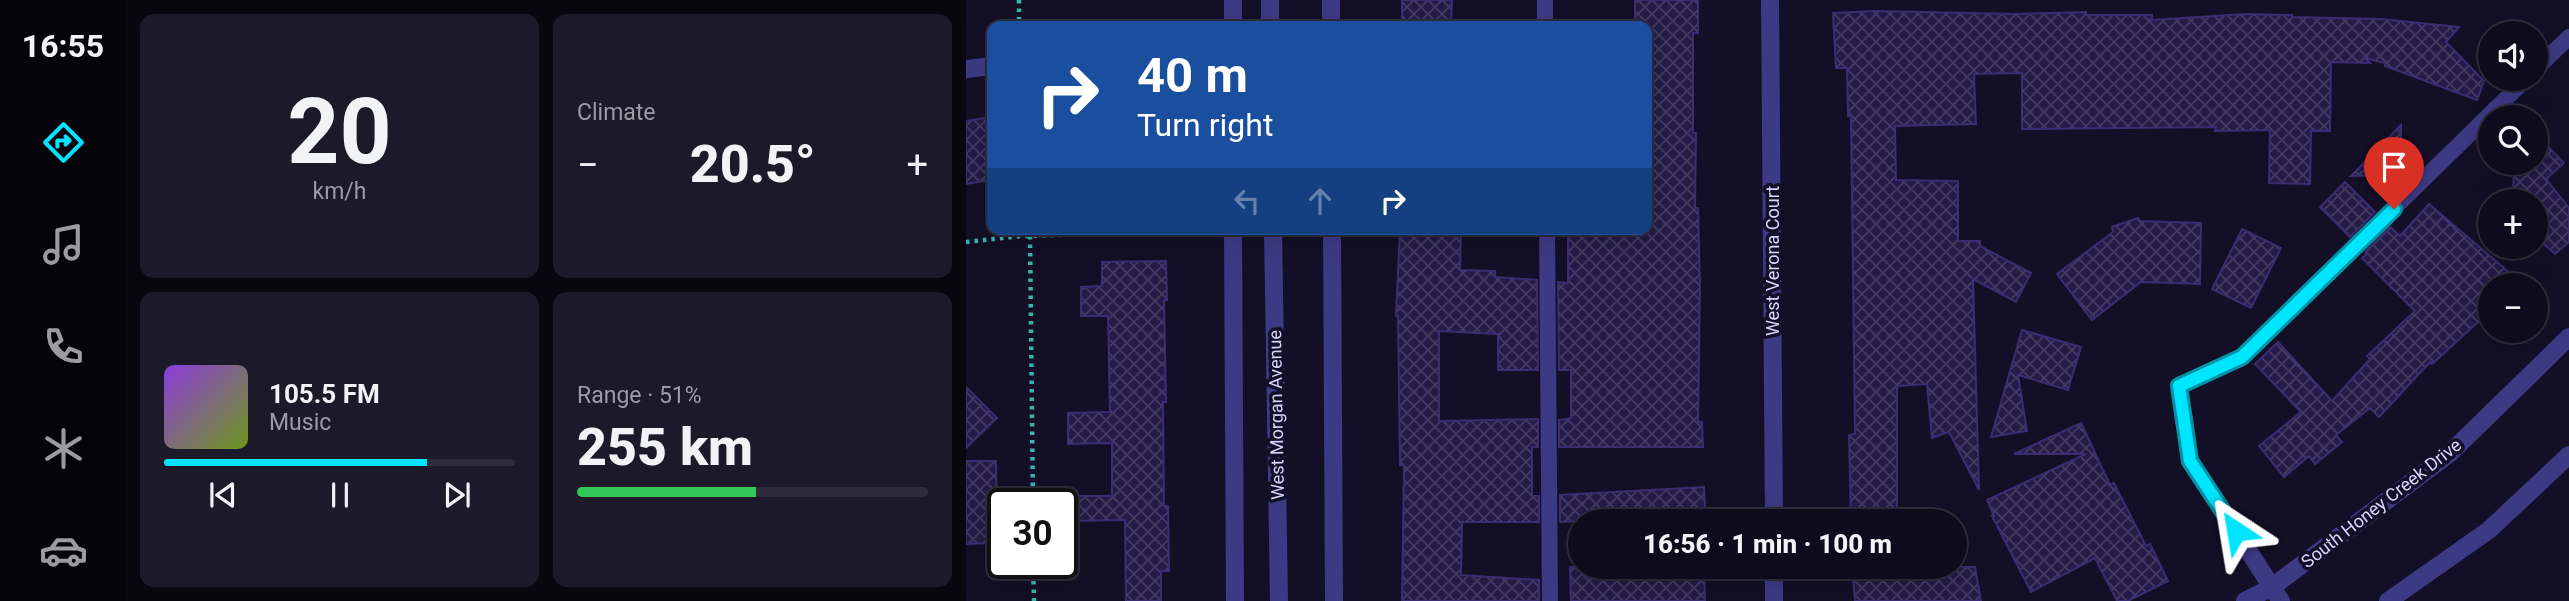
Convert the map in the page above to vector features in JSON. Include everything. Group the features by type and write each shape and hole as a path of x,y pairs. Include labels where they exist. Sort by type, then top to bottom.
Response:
{"street":[{"path":"1233,0 1233,21"},
{"path":"1270,0 1270,21"},
{"path":"1331,0 1331,21"},
{"name":"West Verona Court","path":"1770,0 1774,509"},
{"path":"966,69 987,67"},
{"path":"1233,235 1235,601"},
{"name":"West Morgan Avenue","path":"1273,235 1279,601"},
{"path":"1332,235 1334,601"},
{"name":"South Honey Creek Drive","path":"2245,601 2276,594 2450,453 2569,337"},
{"path":"2179,386 2190,461 2276,594"},
{"path":"2388,601 2488,530 2569,455"},
{"path":"1774,579 1774,601"}],"lane":[{"path":"1545,0 1545,21"},
{"path":"2548,57 2569,37"},
{"path":"2179,386 2242,357 2514,91"},
{"path":"1546,235 1550,601"}],"path":[{"path":"1019,0 1019,21"},
{"path":"966,242 1065,235"},
{"path":"1030,236 1033,488"},
{"path":"1033,579 1034,601"}],"building":[{"path":"1402,0 1452,0 1451,21 1402,21"},
{"path":"1635,0 1698,0 1698,33 1693,33 1693,133 1696,133 1695,208 1698,208 1700,285 1698,422 1702,422 1703,447 1559,447 1559,420 1571,418 1571,370 1559,370 1558,282 1568,283 1568,235 1652,235 1652,21 1635,21"},
{"path":"2086,12 2086,15 2152,15 2152,20 2245,14 2292,15 2381,19 2459,27 2446,42 2478,75 2478,91 2480,91 2477,100 2385,66 2385,63 2365,58 2370,63 2331,62 2330,131 2311,131 2310,184 2269,183 2270,130 2215,131 2216,127 2022,129 2022,73 1974,74 1976,124 1895,126 1896,180 1958,181 1958,241 1980,241 1980,246 2031,273 2016,302 1973,279 1979,490 1949,432 1932,438 1927,384 1897,386 1897,509 1851,509 1849,435 1855,434 1851,116 1848,116 1847,68 1836,68 1833,13"},
{"path":"987,118 987,181 966,184 966,121"},
{"path":"2401,125 2401,175 2351,176"},
{"path":"2548,146 2564,163 2546,179 2569,208 2569,242 2555,254 2548,248 2548,189 2513,189 2514,175 2548,175"},
{"path":"2345,182 2375,212 2350,237 2320,207"},
{"path":"2429,204 2478,246 2478,259 2494,259 2510,273 2478,273 2478,322 2432,364 2430,362 2379,417 2370,408 2336,435 2342,442 2315,464 2309,456 2284,477 2259,446 2301,412 2255,364 2278,342 2332,401 2370,359 2367,356 2415,311 2362,258 2390,227 2400,236"},
{"path":"2138,218 2140,221 2201,223 2200,284 2141,282 2092,320 2057,274 2113,232 2112,227"},
{"path":"2242,229 2281,248 2251,308 2212,289"},
{"path":"1400,235 1461,235 1460,270 1495,271 1495,277 1537,280 1538,370 1498,370 1498,334 1439,331 1439,421 1538,419 1538,447 1532,447 1532,496 1539,496 1539,522 1462,522 1461,575 1539,580 1539,601 1402,601 1404,465 1400,465 1396,316"},
{"path":"1166,261 1164,506 1168,506 1169,571 1161,571 1161,601 1126,601 1125,520 1078,521 1078,496 1112,496 1112,443 1068,444 1068,413 1110,412 1108,316 1081,316 1081,287 1102,286 1102,262"},
{"path":"2022,330 2081,347 2068,390 2018,375 2027,431 1991,437"},
{"path":"966,387 997,418 966,448"},
{"path":"2081,423 2110,485 2114,483 2146,546 2150,544 2168,581 2128,601 2117,601 2095,558 2031,592 1992,516 1987,500 2086,454 2014,454"},
{"path":"966,461 996,461 996,488 987,488 987,543 966,544"},
{"path":"1704,487 1705,509 1568,509 1568,522 1560,522 1560,495"},
{"path":"1967,567 1975,567 1981,601 1855,601 1853,579 1967,579"},
{"path":"1570,579 1704,579 1705,601 1571,601"}],"route":[{"path":"2236,531 2190,461 2179,386 2242,357 2394,209"}]}
